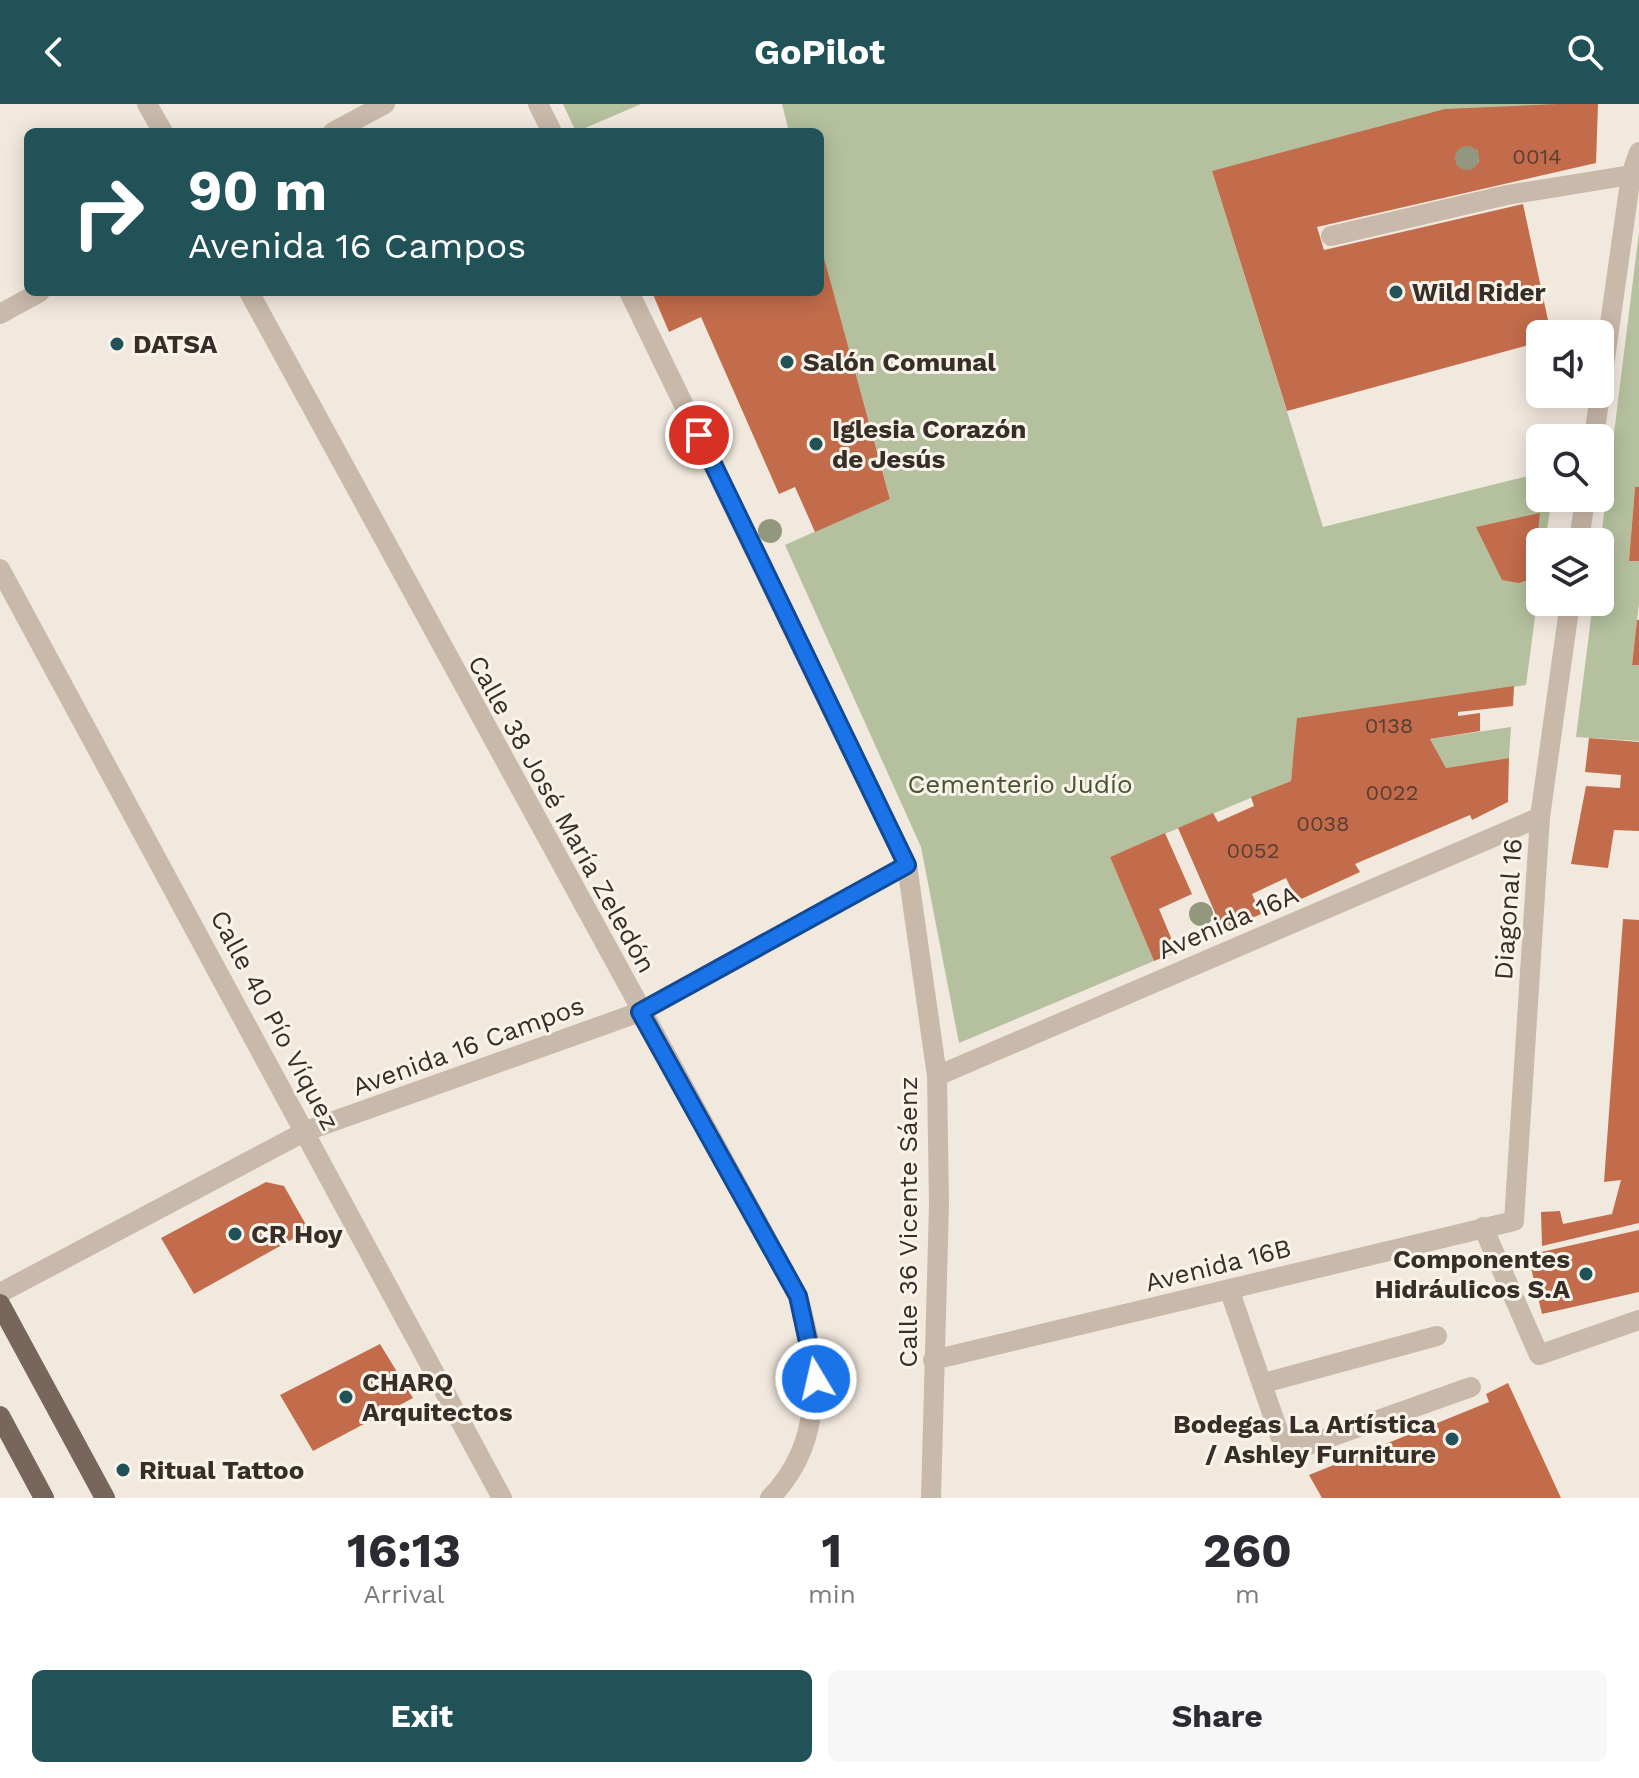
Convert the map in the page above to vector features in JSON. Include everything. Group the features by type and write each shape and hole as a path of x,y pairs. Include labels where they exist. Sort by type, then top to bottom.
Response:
{"main road":[{"path":"0,1304 105,1498"},
{"path":"0,1416 44,1498"}],"street":[{"path":"147,104 161,128"},
{"path":"340,128 385,104"},
{"path":"538,104 550,128"},
{"path":"1610,320 1631,175 1639,152"},
{"path":"1331,236 1507,195 1631,175"},
{"path":"0,314 33,296"},
{"name":"Calle 38 José María Zeledón","path":"251,296 798,1296 816,1379 811,1413 799,1454 782,1486 770,1498"},
{"name":"Calle 36 Vicente Sáenz","path":"631,296 907,865 937,1076 939,1205 931,1498"},
{"name":"Calle 40 Pío Víquez","path":"0,569 502,1498"},
{"name":"Diagonal 16","path":"1514,1221 1540,817 1568,616"},
{"name":"Avenida 16A","path":"937,1076 1540,817"},
{"name":"Avenida 16 Campos","path":"0,1293 306,1131 640,1012 907,865"},
{"name":"Avenida 16B","path":"933,1360 1514,1221"},
{"path":"1483,1227 1539,1355 1639,1320"},
{"path":"1229,1289 1280,1436 1292,1446 1308,1445 1471,1387"},
{"path":"1264,1383 1437,1336"}],"green space":[{"path":"563,104 641,104 585,128 574,128"},
{"name":"Cementerio Judío","path":"782,104 1557,104 1212,171 1323,527 1526,476 1526,512 1550,512 1547,528 1526,528 1526,616 1535,616 1526,685 1298,718 1291,781 1110,857 1154,961 959,1043 921,847 785,545 890,498 824,259 824,128 788,128"},
{"path":"1639,232 1639,487 1635,487 1629,561 1639,561 1639,603 1632,664 1639,665 1639,741 1576,737 1591,616 1614,616 1614,528 1602,528 1604,512 1614,512 1614,433"},
{"path":"1511,727 1509,758 1446,768 1430,739"}],"building":[{"name":"Wild Rider","path":"1598,104 1596,163 1317,227 1324,250 1523,204 1548,320 1526,320 1526,346 1287,411 1212,171 1445,109","holes":["1477,150 1479,162 1458,166 1456,155"]},
{"name":"Salón Comunal","path":"824,258 890,499 815,532 795,487 779,494 701,317 669,332 654,296 824,296"},
{"path":"1635,487 1639,487 1639,561 1629,561"},
{"path":"1540,513 1538,528 1526,528 1526,580 1519,583 1502,580 1476,527"},
{"path":"1637,620 1639,665 1632,665"},
{"path":"1514,686 1513,706 1458,712 1458,716 1480,713 1480,731 1430,739 1446,768 1509,758 1508,802 1472,820 1470,815 1355,864 1360,872 1297,901 1286,878 1252,894 1261,914 1223,931 1178,828 1213,813 1218,822 1254,806 1251,797 1291,781 1297,718"},
{"path":"1589,738 1639,742 1639,831 1614,830 1608,868 1571,864 1586,786 1620,788 1621,775 1585,772"},
{"path":"1165,833 1192,894 1159,909 1177,952 1154,961 1110,857"},
{"path":"1623,919 1639,920 1639,1223 1542,1246 1541,1212 1560,1211 1563,1224 1612,1214 1621,1180 1604,1182"},
{"name":"CR Hoy","path":"266,1182 284,1186 309,1230 194,1294 161,1238"},
{"name":"Componentes Hidráulicos S.A","path":"1639,1230 1639,1292 1542,1314 1528,1255"},
{"name":"CHARQ Arquitectos","path":"380,1344 413,1398 313,1451 280,1395"},
{"name":"Bodegas La Artística / Ashley Furniture","path":"1508,1383 1561,1498 1322,1498 1309,1475 1489,1402 1486,1394"}],"place":[{"name":"Wild Rider","path":"1396,292"},
{"name":"DATSA","path":"117,344"},
{"name":"Salón Comunal","path":"787,362"},
{"name":"Iglesia Corazón de Jesús","path":"816,444"},
{"name":"CR Hoy","path":"235,1234"},
{"name":"Componentes Hidráulicos S.A","path":"1586,1274"},
{"name":"CHARQ Arquitectos","path":"346,1397"},
{"name":"Bodegas La Artística / Ashley Furniture","path":"1452,1439"},
{"name":"Ritual Tattoo","path":"123,1470"}],"route":[{"path":"699,435 907,865 640,1012 798,1296 809,1335 816,1379"}]}
